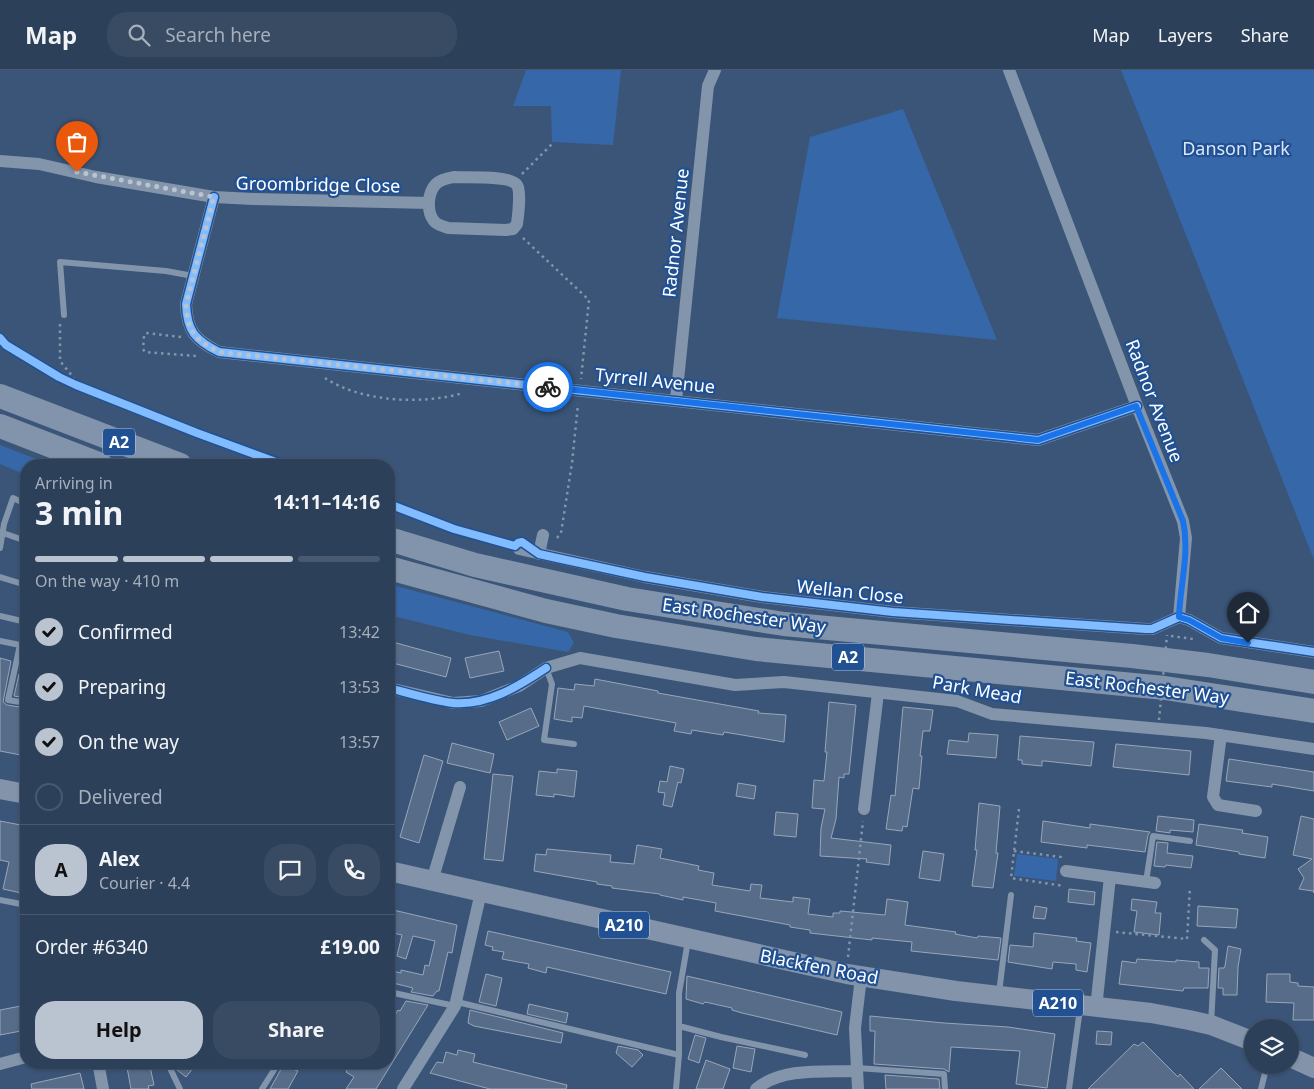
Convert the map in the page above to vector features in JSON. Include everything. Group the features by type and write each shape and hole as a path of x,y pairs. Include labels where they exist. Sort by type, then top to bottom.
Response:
{"highway":[{"name":"A2","path":"0,396 164,459"},
{"name":"A2","path":"0,426 85,459"},
{"name":"East Rochester Way","path":"395,540 475,565 626,599 774,623 1132,656 1208,665 1314,682"},
{"name":"East Rochester Way","path":"395,570 546,611 616,626 756,649 1164,688 1314,712"}],"main road":[{"path":"0,789 20,793"},
{"name":"Blackfen Road","path":"395,872 854,976 998,996 1151,1013 1211,1025 1244,1038"},
{"path":"1299,1061 1314,1068"}],"street":[{"name":"Radnor Avenue","path":"676,400 708,86 715,70"},
{"name":"Radnor Avenue","path":"1009,70 1136,406 1183,521 1185,554 1179,617"},
{"name":"Groombridge Close","path":"0,160 39,164 96,177 214,197 429,202"},
{"path":"448,178 501,179 514,183 519,190 517,224 513,228 506,230 448,228 439,225 433,220 429,202 430,192 435,184 448,178"},
{"path":"191,331 186,315 186,304 214,197"},
{"name":"Tyrrell Avenue","path":"191,331 206,346 219,352 1038,440 1136,406"},
{"path":"539,554 543,535"},
{"name":"Wellan Close","path":"519,550 645,577 762,597 892,612 1146,629 1152,629 1179,617"},
{"path":"1179,617 1189,620 1221,638 1314,652"},
{"name":"Park Mead","path":"395,689 453,703 481,701 519,686 546,668 580,658 736,685 784,682 956,701 992,714 1102,722 1221,735 1314,749"},
{"path":"864,809 878,693"},
{"path":"1221,735 1213,797 1218,805 1256,811"},
{"path":"432,881 460,787"},
{"path":"1066,871 1151,882"},
{"path":"1088,1007 1104,930 1110,877"},
{"path":"403,1089 456,1004 481,892"},
{"path":"854,976 858,1089"},
{"path":"0,1064 20,1059"},
{"path":"99,1069 103,1089"},
{"path":"756,1089 779,1076 857,1070"}],"lane":[{"path":"64,313 60,262 166,271 193,276"},
{"path":"0,548 3,533 2,524 13,498 20,501"},
{"path":"3,533 20,539"},
{"path":"0,577 20,583"},
{"path":"0,616 20,621"},
{"path":"0,642 20,646 8,700 20,702"},
{"path":"546,668 552,684 544,740 574,744"},
{"path":"1151,882 1153,836 1190,841"},
{"path":"998,996 1011,895"},
{"path":"0,900 20,904"},
{"path":"676,1089 679,1055 679,993 688,940"},
{"path":"1204,940 1216,950 1211,1025"},
{"path":"395,993 456,1004 679,1055"},
{"path":"1068,1089 1088,1007"},
{"path":"679,1026 805,1055"},
{"path":"171,1069 180,1089"},
{"path":"262,1089 275,1069"},
{"path":"857,1070 944,1074 945,1089"},
{"path":"1262,1089 1265,1074"}],"path":[{"path":"514,183 553,143"},
{"path":"513,228 589,300 572,463 561,533 557,536 557,558"},
{"path":"64,313 60,322 60,361 73,377 76,385"},
{"path":"191,331 182,337 146,333 144,336 144,352 196,356 206,346"},
{"path":"308,362 318,373 336,385 362,394 391,400 417,400 453,396 471,390"},
{"path":"67,381 87,389"},
{"path":"1158,720 1166,635 1195,639"},
{"path":"1169,640 1195,644"},
{"path":"854,976 864,809"},
{"path":"1019,809 1011,878 1070,886"},
{"path":"1014,851 1061,857 1066,871"},
{"path":"1104,930 1187,939 1190,887"}],"green space":[{"path":"526,70 621,70 613,145 552,142 551,106 513,106"},
{"name":"Danson Park","path":"1121,70 1314,70 1314,560"},
{"path":"903,109 997,340 777,318 810,137"},
{"path":"0,445 36,459 20,459 20,472 0,464"},
{"path":"395,586 568,632 574,643 568,652 470,635 395,616"},
{"path":"1017,854 1058,859 1056,881 1014,876"}],"building":[{"path":"395,643 451,658 446,677 395,664"},
{"path":"499,651 504,671 470,678 465,658"},
{"path":"0,658 11,661 3,702 7,705 20,707 20,755 0,751"},
{"path":"19,674 20,697 14,696"},
{"path":"595,679 658,691 658,693 759,711 758,713 786,715 784,742 724,732 723,735 692,730 691,734 674,731 676,723 584,706 582,718 572,717 572,722 554,719 558,688 574,690 575,684 594,686"},
{"path":"829,702 856,705 849,774 844,774 844,778 839,777 836,819 831,838 891,845 889,865 866,862 867,859 820,856 821,828 825,809 812,808 814,780 824,781"},
{"path":"903,707 933,710 930,731 923,731 919,789 913,788 907,827 903,826 902,831 886,829 891,795 895,796"},
{"path":"531,708 539,726 507,740 499,722"},
{"path":"969,733 998,735 996,758 947,754 949,740 968,742"},
{"path":"1020,736 1094,742 1091,766 1045,761 1042,761 1042,766 1022,764 1022,760 1018,760"},
{"path":"452,743 494,754 490,773 447,763"},
{"path":"1116,744 1191,751 1189,775 1113,767"},
{"path":"424,755 443,761 419,843 400,837"},
{"path":"1229,759 1314,772 1314,791 1272,784 1272,787 1226,781"},
{"path":"670,766 684,769 681,783 678,782 672,807 663,805 665,793 658,792 660,781 667,782"},
{"path":"557,769 577,771 574,797 554,794 554,797 536,795 539,771 557,773"},
{"path":"493,774 513,776 503,861 484,859"},
{"path":"738,783 756,786 754,799 736,796"},
{"path":"979,803 1000,806 996,853 998,853 993,888 972,886 977,850 975,850"},
{"path":"776,812 798,814 796,837 774,835"},
{"path":"1158,816 1194,820 1193,832 1170,830 1170,833 1156,831"},
{"path":"1301,816 1314,819 1314,893 1313,891 1299,889 1304,878 1298,869 1312,859 1293,855"},
{"path":"0,821 20,825 20,893 3,889 9,862 0,860"},
{"path":"1043,821 1090,828 1090,824 1150,832 1145,852 1087,845 1087,848 1041,842"},
{"path":"1199,824 1243,830 1242,833 1268,837 1265,858 1196,845"},
{"path":"1157,842 1168,843 1167,853 1193,856 1191,868 1166,865 1165,867 1154,866"},
{"path":"637,845 662,849 660,858 699,866 698,870 714,873 712,885 750,891 751,884 762,885 760,898 793,902 793,897 810,899 808,914 833,917 833,913 840,913 840,911 885,915 887,899 908,902 905,925 956,932 955,934 977,938 978,936 1001,938 998,960 911,951 912,942 872,938 872,940 810,933 810,930 790,927 790,925 715,911 716,903 683,897 683,900 660,894 612,888 612,886 597,884 597,882 534,871 536,854 546,855 547,849 611,855 610,862 634,864"},
{"path":"923,851 944,854 940,881 919,878"},
{"path":"1069,889 1095,892 1094,905 1068,902"},
{"path":"1132,899 1157,902 1155,913 1161,913 1159,935 1134,932 1137,911 1131,910"},
{"path":"1035,906 1047,908 1045,919 1033,918"},
{"path":"1198,906 1238,909 1236,928 1197,926"},
{"path":"395,910 457,925 452,953 448,952 439,991 433,996 411,992 413,988 395,984 395,972 401,973 401,970 423,975 425,965 429,966 435,941 413,936 406,959 397,956 402,935 395,933"},
{"path":"488,931 671,972 666,994 547,967 546,973 528,968 529,964 502,959 504,952 492,950 493,947 485,945"},
{"path":"1034,933 1077,938 1076,941 1091,943 1087,972 1076,970 1076,964 1053,962 1052,969 1008,962 1010,945 1033,947"},
{"path":"1228,946 1241,949 1237,995 1223,995 1223,988 1218,988 1219,968 1224,968 1225,966"},
{"path":"1137,959 1199,962 1199,968 1209,968 1208,988 1184,988 1183,991 1119,984 1122,961 1136,963"},
{"path":"486,974 502,978 496,1006 479,1002"},
{"path":"1267,974 1290,974 1290,982 1298,983 1298,986 1314,987 1314,1020 1293,1019 1294,1003 1266,1002"},
{"path":"687,976 842,1012 837,1035 742,1013 732,1010 732,1008 705,1002 703,1004 686,999"},
{"path":"406,1001 428,1005 395,1058 395,1015 398,1010 400,1011"},
{"path":"529,1004 568,1013 566,1023 527,1014"},
{"path":"20,1006 20,1031 0,1035 0,1010"},
{"path":"470,1010 563,1033 561,1043 474,1026 468,1023"},
{"path":"870,1016 1008,1027 1055,1034 1047,1088 1016,1084 1020,1051 951,1047 949,1072 944,1069 874,1064 875,1031 870,1031"},
{"path":"1097,1031 1112,1032 1111,1045 1096,1044"},
{"path":"695,1035 706,1038 699,1063 688,1059"},
{"path":"1143,1042 1178,1077 1180,1074 1194,1089 1088,1089 1134,1044 1138,1046"},
{"path":"618,1046 638,1050 643,1055 632,1067 616,1053"},
{"path":"737,1046 755,1049 751,1072 733,1068"},
{"path":"458,1050 475,1054 473,1062 567,1085 566,1089 490,1089 430,1073 437,1062 443,1063 446,1052 457,1055"},
{"path":"706,1060 730,1069 723,1089 696,1089"},
{"path":"1221,1068 1242,1089 1199,1089"},
{"path":"127,1069 151,1069 154,1085 148,1086 149,1089 131,1089"},
{"path":"176,1069 192,1069 186,1077"},
{"path":"281,1069 296,1069 298,1071 288,1089 270,1089"},
{"path":"348,1069 388,1069 376,1089 346,1089 354,1077 346,1072"},
{"path":"80,1073 84,1089 32,1089 31,1084"},
{"path":"885,1075 939,1079 940,1089 886,1089"}],"cycle path":[{"path":"214,197 186,304 188,321 194,334 198,339 219,352 1038,440 1137,406"},
{"path":"0,338 6,345 76,385 268,459"},
{"path":"395,506 454,529 515,546 522,542 539,554 645,577 762,597 893,612 1146,629 1152,629 1179,617 1189,620 1221,638 1314,652"},
{"path":"395,690 438,701 466,703 490,698 514,688 546,668"}],"way so far":[{"path":"77,172 96,177 214,197 186,304 186,315 191,331 203,344 219,352 548,387"}],"route":[{"path":"548,387 1038,440 1136,406 1183,521 1186,538 1179,617 1185,618 1221,638 1248,643"}]}
